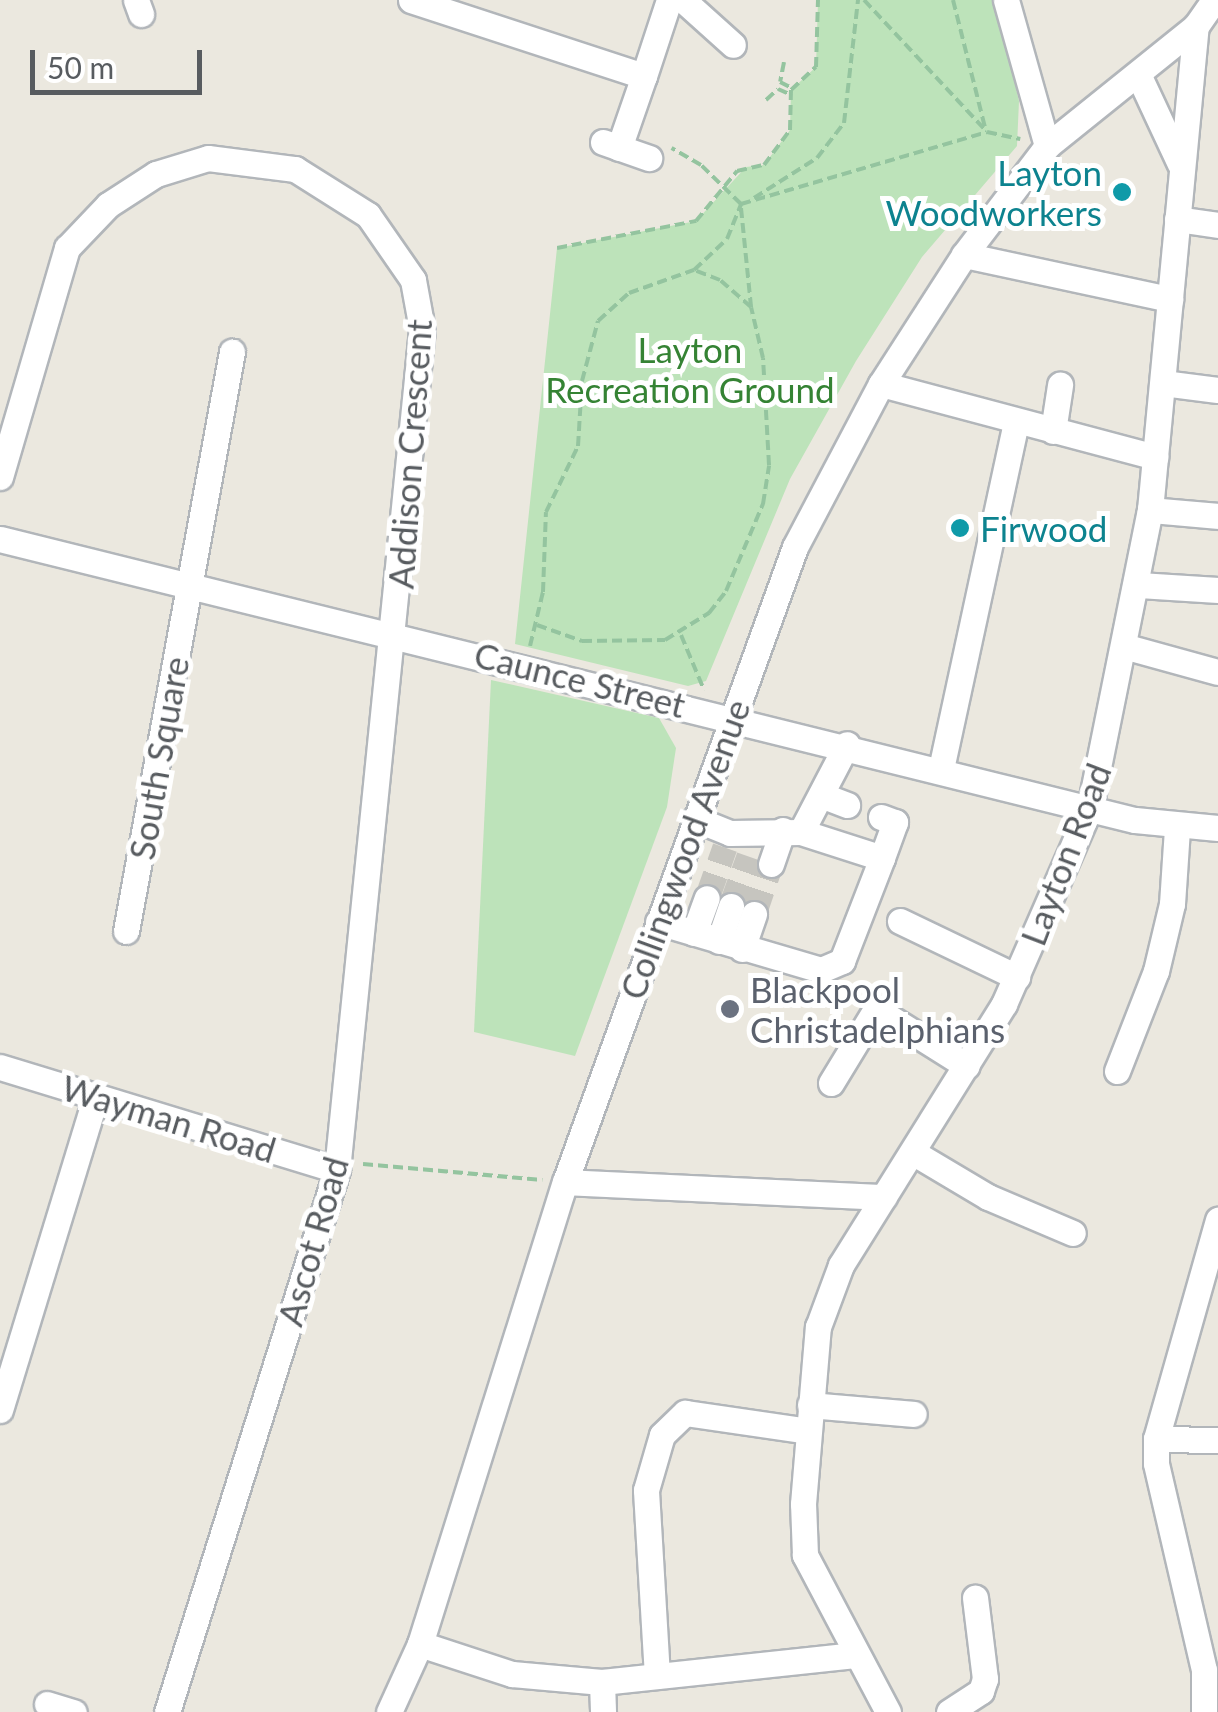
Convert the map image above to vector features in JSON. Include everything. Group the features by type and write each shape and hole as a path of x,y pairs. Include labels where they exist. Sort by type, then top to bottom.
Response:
{"street":[{"path":"410,0 644,76"},
{"path":"649,158 616,140 644,76 669,0"},
{"path":"683,0 732,47"},
{"path":"1006,0 1047,146"},
{"name":"Layton Road","path":"888,1712 854,1655 805,1555 809,1418 825,1296 967,1066 1017,976 1090,807 1139,584 1163,383 1180,164 1214,0"},
{"name":"Layton Road","path":"1180,164 1138,74 1207,28"},
{"name":"Collingwood Avenue","path":"389,1712 420,1644 565,1182 694,820 722,714 795,547 881,384 964,254 1047,146 1138,74"},
{"name":"Addison Crescent","path":"0,477 55,272 86,224 131,188 180,164 239,157 295,169 343,195 387,234 421,305 395,634"},
{"path":"1177,220 1218,225"},
{"path":"964,254 1170,299"},
{"name":"South Square","path":"126,931 232,352"},
{"path":"1163,383 1218,390"},
{"path":"881,384 1155,456"},
{"path":"1053,430 1060,385"},
{"path":"941,769 1016,421"},
{"path":"1150,510 1218,516"},
{"name":"Caunce Street","path":"0,539 1177,828 1218,828"},
{"path":"1139,584 1218,590"},
{"name":"Ascot Road","path":"167,1712 338,1166 395,634"},
{"path":"1127,647 1218,672"},
{"path":"760,842 821,795 846,744"},
{"path":"821,795 847,805"},
{"path":"658,922 805,970 842,962 895,822 880,817"},
{"path":"694,820 760,842 882,858"},
{"path":"1117,1071 1156,971 1172,904 1177,828"},
{"path":"718,941 731,906 718,941"},
{"path":"900,921 1017,976"},
{"path":"832,1083 876,1009 967,1066"},
{"name":"Wayman Road","path":"0,1067 338,1166"},
{"path":"0,1410 96,1096"},
{"path":"914,1153 988,1197 1074,1234"},
{"path":"565,1182 884,1198"},
{"path":"1204,1712 1211,1670 1156,1464 1156,1439 1218,1220"},
{"path":"657,1676 646,1490 662,1435 684,1413 809,1418 914,1414"},
{"path":"1156,1439 1218,1440"},
{"path":"949,1712 981,1691 986,1679 975,1598"},
{"path":"420,1644 512,1674 602,1682 854,1655"},
{"path":"602,1682 603,1712"},
{"path":"48,1704 74,1712"}],"path":[{"path":"557,248 696,221 737,172 764,165 790,130 791,91 816,68 818,0"},
{"path":"861,0 986,132"},
{"path":"524,666 536,625 546,512 578,446 588,348 598,321 629,292 694,270 727,238 741,204 817,158 844,123 861,0"},
{"path":"952,0 986,132"},
{"path":"766,100 779,85 784,62"},
{"path":"779,85 791,91"},
{"path":"741,204 986,132 1047,146"},
{"path":"536,625 559,638 622,644 681,634 726,591 763,504 769,465 763,358 751,308 741,204 676,150 616,140"},
{"path":"694,270 720,280 751,308"},
{"path":"681,634 722,714"},
{"path":"338,1166 565,1182"}],"green space":[{"name":"Layton Recreation Ground","path":"818,0 995,0 1019,101 1017,146 922,257 856,361 790,479 706,681 688,686 515,644 557,248 696,221 746,167 764,165 790,130 791,90 816,67"},
{"path":"491,680 659,718 676,748 667,807 575,1056 474,1032"}],"tunnel":[{"path":"707,898 725,847"},
{"path":"731,906 749,856"},
{"path":"754,914 771,864"}],"place":[{"name":"Layton Woodworkers","path":"1122,192"},
{"name":"Firwood","path":"960,528"},
{"name":"Blackpool Christadelphians","path":"730,1009"}]}
